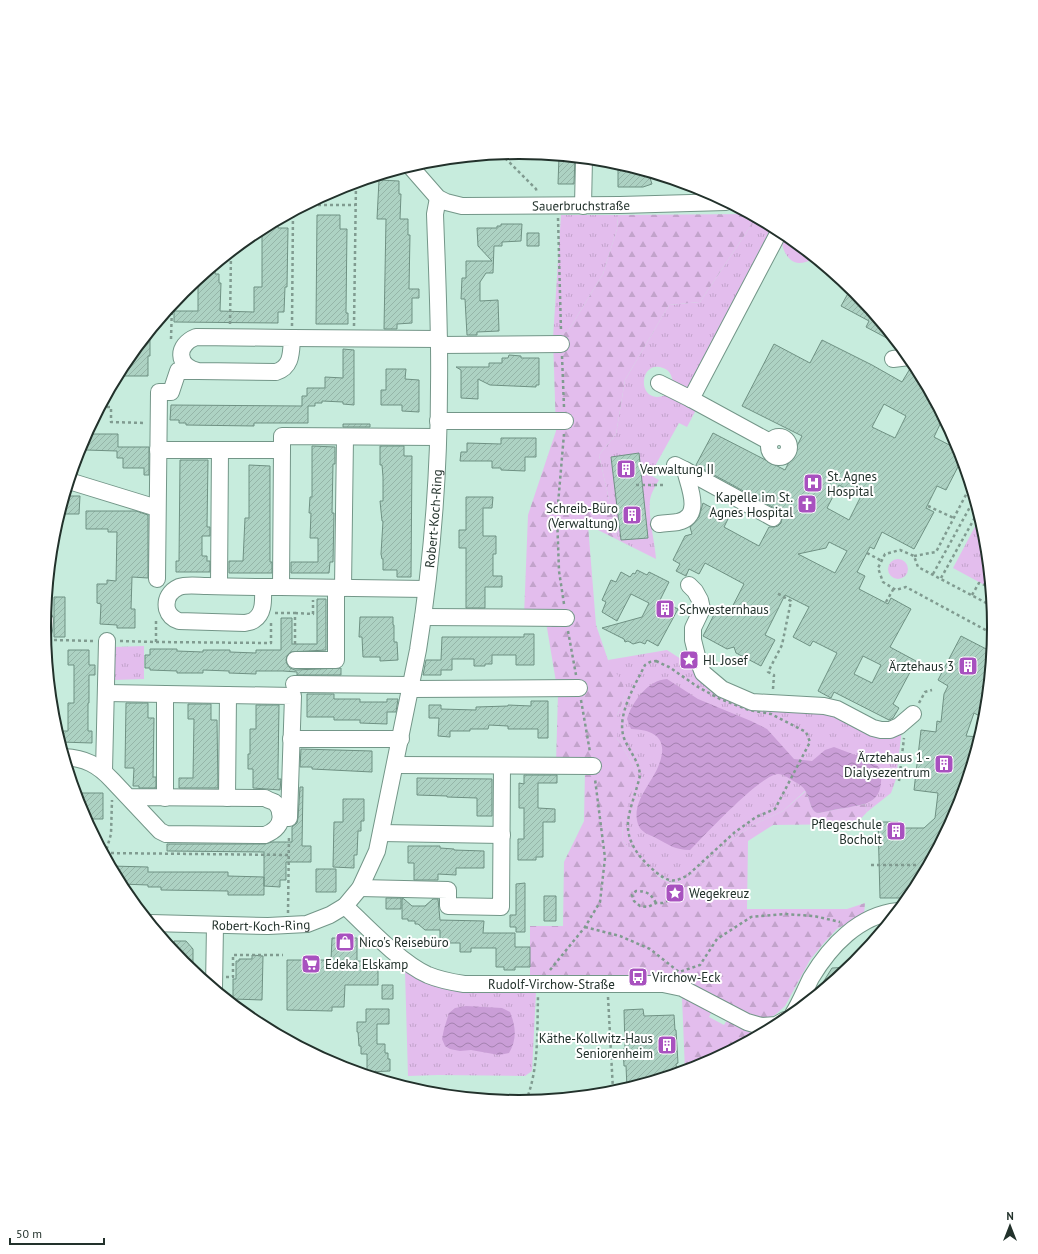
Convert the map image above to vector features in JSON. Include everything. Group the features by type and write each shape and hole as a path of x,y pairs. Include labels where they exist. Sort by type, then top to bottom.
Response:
{"street":[{"path":"583,206 584,164"},
{"path":"415,171 438,198"},
{"name":"Sauerbruchstraße","path":"438,198 446,202 462,206 583,206 715,202"},
{"name":"Robert-Koch-Ring","path":"157,923 215,925 307,924 330,915 345,906 360,888 378,851 411,687 423,617 433,529 438,437 439,342 435,214 438,198"},
{"path":"693,400 777,236"},
{"path":"198,371 189,369 184,364 181,355 183,346 188,340 196,337 561,344"},
{"path":"157,579 159,392 171,392 178,371 276,372 283,370 288,365 292,338"},
{"path":"659,383 770,442 776,437 782,437 788,441 791,452"},
{"path":"438,421 565,421"},
{"path":"281,587 282,436 438,437"},
{"path":"295,660 336,660 345,437"},
{"path":"158,450 282,450"},
{"path":"219,586 220,450"},
{"path":"659,524 679,522 688,517 694,509 693,500 680,467 773,518"},
{"path":"74,483 157,508"},
{"path":"689,585 695,591 700,600 702,609 693,628 693,640 698,660 703,673 722,689 752,702 772,708 824,706 837,709 873,728 881,730 890,730 899,726 913,714"},
{"path":"263,587 266,613 255,620 245,623 185,622 174,619 169,615 167,608 167,600 170,594 181,586 219,586 426,589"},
{"path":"423,617 566,618"},
{"path":"107,641 106,694 108,775"},
{"path":"294,684 411,687 579,688"},
{"path":"70,758 86,760 108,775 160,831 166,834 266,835 272,832 285,818 293,696 106,694"},
{"path":"165,694 165,798"},
{"path":"227,798 228,695"},
{"path":"290,739 401,739"},
{"path":"396,765 593,766"},
{"path":"360,888 448,890 448,906 501,907 502,766"},
{"path":"129,797 265,798 275,803 285,818"},
{"path":"381,833 502,835"},
{"name":"Rudolf-Virchow-Straße","path":"345,906 404,959 427,974 444,981 464,984 663,984 682,988 747,1022 763,1026"},
{"path":"801,1000 810,980 824,958 841,938 874,916 890,912"},
{"path":"214,982 215,925"}],"path":[{"path":"506,159 536,189 543,206"},
{"path":"354,339 356,189"},
{"path":"317,205 355,205"},
{"path":"292,338 293,218"},
{"path":"230,338 231,258"},
{"path":"106,407 111,407 111,422 158,423"},
{"path":"636,485 664,485"},
{"path":"967,493 936,552 914,556 900,550 885,554 878,568 883,582 896,590 906,587 987,631"},
{"path":"928,506 954,518"},
{"path":"933,574 971,507"},
{"path":"941,578 974,519"},
{"path":"867,553 882,561"},
{"path":"914,556 918,567 986,603"},
{"path":"972,596 979,583 985,585"},
{"path":"886,602 894,588"},
{"path":"772,708 774,675 768,672 782,645 791,601 777,593"},
{"path":"51,635 107,641 271,643 266,613 313,614 313,599"},
{"path":"295,613 295,660"},
{"path":"156,618 156,642"},
{"path":"656,661 663,663 698,687 720,699 749,710 772,708 806,732 810,742 775,809 756,817 735,832 688,875 679,881 670,881 662,877 641,859 634,850 629,832 628,821 640,775 640,768 624,738 621,726 623,714 645,665 656,661"},
{"path":"107,848 111,834 108,775"},
{"path":"285,818 289,855 288,925"},
{"path":"110,854 289,855"},
{"path":"871,865 916,865"},
{"path":"656,903 652,895 645,891 636,890 632,895 634,901 640,906 648,907 656,903 663,903 672,898 670,881"},
{"path":"585,928 620,936 650,949 679,972 700,965 717,939 751,917 784,914 814,916 859,925"},
{"path":"214,982 233,977 233,955 283,955"},
{"path":"608,984 613,1085"},
{"path":"528,1095 536,1064 538,985"},
{"path":"528,1080 533,1080"}],"green space":[{"path":"739,214 753,222 700,302 669,305 625,380 616,434 599,455 618,540 588,525 596,625 608,660 623,684 625,696 617,716 617,738 636,769 635,781 622,824 623,841 640,860 662,879 673,883 690,876 737,836 759,822 783,811 806,791 812,808 817,813 865,804 867,812 856,824 773,825 748,841 747,909 847,909 865,903 864,914 837,929 810,960 785,1006 775,1015 763,1020 748,1015 685,982 530,979 530,926 563,926 564,862 584,821 585,771 556,763 558,694 545,616 524,616 528,515 556,431 553,338 568,331 603,274 617,229 618,215"},
{"path":"561,215 618,215 617,229 603,274 568,331 553,338"},
{"path":"753,222 770,232 689,391 673,383 670,374 663,368 655,367 649,370 645,376 645,389 649,395 656,397 666,395 696,410 687,427 679,423 650,475 659,480 653,490 650,500 651,522 656,559 618,540 599,455 616,434 625,380 669,305 700,302"},
{"path":"782,240 810,260 799,263 792,261 786,255"},
{"path":"976,526 985,585 953,568"},
{"path":"898,559 905,562 908,569 905,576 898,579 891,576 888,569 891,562"},
{"path":"144,646 144,679 114,680 113,647"},
{"path":"693,646 721,691 823,710 902,729 896,779 891,793 867,812 865,804 805,791 783,811 759,822 737,836 690,876 673,883 658,875 639,859 623,841 622,824 636,769 617,738 617,716 625,696 608,660 667,650 681,659"},
{"path":"405,971 435,986 456,991 479,993 536,992 532,1071 525,1076 408,1076"},
{"path":"682,997 712,1011 709,1017 724,1025 727,1020 755,1031 726,1047 685,1064"}],"water":[{"path":"667,679 698,699 767,729 794,759 812,761 825,750 834,747 871,761 881,769 881,780 878,794 874,799 863,804 817,813 810,804 803,787 787,777 778,774 759,784 746,795 690,850 672,847 646,833 639,827 637,809 639,801 658,767 661,758 661,744 659,739 648,732 631,729 627,719 629,712 637,699 647,688 653,683"},
{"path":"466,1006 502,1008 510,1012 514,1023 515,1033 512,1048 509,1053 499,1055 471,1050 460,1051 450,1049 445,1046 442,1039 449,1013 455,1008"}],"building":[{"path":"559,161 575,162 574,184 558,184"},
{"path":"618,170 650,178 652,184 643,187 618,187"},
{"path":"379,181 399,181 399,194 401,194 400,219 408,219 408,235 410,235 409,289 419,289 419,298 412,298 412,323 397,324 397,329 384,329 386,219 377,219"},
{"path":"317,215 340,215 340,229 347,229 346,313 348,313 348,324 316,324"},
{"path":"501,224 522,224 521,241 502,242 502,246 494,246 493,273 486,273 480,282 480,301 498,300 499,331 477,332 477,335 467,335 465,299 461,299 462,278 466,278 466,261 492,261 478,246 477,228 497,228 497,226 501,226"},
{"path":"278,226 278,228 288,228 287,287 285,287 284,312 278,312 278,323 174,322 174,311 198,311 198,286 215,271 215,274 219,274 219,283 221,283 220,311 254,312 254,287 262,287 262,236"},
{"path":"527,233 539,233 539,246 527,246"},
{"path":"848,294 871,318 887,338 866,327 869,321 841,306"},
{"path":"150,339 150,356 148,356 148,376 124,376"},
{"name":"St. Agnes Hospital","path":"822,340 902,382 910,369 940,423 934,437 950,445 958,467 946,490 937,486 926,508 934,512 914,549 882,532 874,549 870,547 857,572 865,576 859,589 888,604 891,598 911,609 890,647 916,661 893,704 899,708 893,718 889,720 834,692 831,698 818,691 837,653 813,641 810,646 793,637 809,607 785,595 765,635 775,640 761,666 736,653 734,647 727,649 703,636 717,609 728,615 744,584 705,563 699,574 689,569 686,576 676,571 680,564 673,560 685,536 692,534 690,527 699,517 703,503 729,517 724,527 759,546 769,527 778,526 781,523 782,517 778,510 696,465 713,433 785,470 802,436 742,406 774,344 810,363","holes":["884,404 906,416 895,438 872,427","839,485 861,496 849,520 827,508","829,542 847,551 835,573 798,554 826,548","863,656 881,665 872,683 854,674"]},
{"path":"343,349 354,350 354,405 343,404 343,402 322,401 322,403 315,403 315,406 308,406 308,423 254,423 254,426 186,425 186,423 179,423 179,420 170,420 171,405 302,406 302,396 307,396 307,388 325,388 325,377 343,378"},
{"path":"509,355 521,356 521,358 539,358 539,385 536,385 536,387 490,385 478,379 478,399 461,398 461,370 456,367 489,367 489,363 502,363 502,358 508,358"},
{"path":"386,369 406,369 405,379 419,380 419,412 402,411 402,405 381,405 381,390 386,390"},
{"path":"343,424 370,424 370,427 343,427"},
{"path":"93,434 118,434 118,447 149,447 149,475 144,475 144,468 123,468 123,458 117,458 117,451 86,450"},
{"path":"501,438 536,438 536,457 525,457 525,471 492,468 492,461 460,461 461,452 467,452 467,443 501,444"},
{"path":"312,446 335,447 335,464 333,464 332,513 334,513 333,562 330,562 329,573 291,573 291,562 318,562 318,538 310,538 311,513 309,513 310,497 312,497"},
{"path":"380,446 404,446 404,456 412,456 411,577 397,577 397,570 383,570 383,559 381,554 383,521 380,501 383,501 383,477 382,465 380,465"},
{"path":"639,453 648,538 621,540 611,457"},
{"path":"180,460 208,460 207,527 210,527 210,536 202,536 202,556 207,556 207,561 210,561 210,572 176,572 176,561 179,561"},
{"path":"249,465 270,466 270,562 272,562 272,573 229,573 229,561 243,561 245,518 249,518"},
{"path":"70,496 80,496 79,514 65,514"},
{"path":"466,497 493,497 492,508 483,508 483,536 496,536 496,554 493,554 493,576 502,576 502,587 485,587 485,608 466,608 466,548 459,548 459,530 466,530"},
{"path":"86,511 136,511 148,515 148,578 132,577 131,609 135,609 135,628 117,628 117,625 100,624 101,604 97,603 97,584 107,584 107,580 116,581 117,532 108,532 108,529 86,529"},
{"name":"Schwesternhaus","path":"637,570 647,575 649,572 669,582 660,600 678,609 658,646 647,640 645,644 640,642 633,644 628,641 625,642 624,639 602,628 642,617 649,603 631,594 617,621 602,612 606,602 602,600 611,580 616,582 621,572 630,577 633,573 635,574"},
{"path":"54,597 65,597 65,637 54,637"},
{"path":"317,599 326,599 326,650 291,652 287,656 287,664 290,668 295,670 341,668 341,675 297,675 297,672 283,671 256,671 256,674 203,670 203,673 177,673 177,671 150,670 150,668 145,668 145,655 150,655 150,649 177,649 177,651 203,652 203,650 230,650 230,652 256,653 256,650 281,650 281,618 292,618 292,644 317,644"},
{"path":"360,617 393,617 394,642 397,642 398,660 380,661 380,657 363,657 362,637 359,637"},
{"path":"524,634 534,634 534,665 516,665 516,655 492,655 492,664 485,664 485,666 474,666 474,659 452,659 452,670 441,670 441,675 423,675 426,660 441,660 442,637 524,637"},
{"path":"961,636 986,649 983,688 978,715 974,713 966,736 974,737 962,777 951,806 939,834 924,861 900,898 880,898 878,822 898,822 898,828 924,828 935,818 938,793 914,790 921,730 936,732 937,721 941,722 944,694 948,686 938,680"},
{"path":"68,650 89,650 89,665 95,665 95,675 89,675 88,731 92,731 92,743 66,742 63,731 68,731 68,703 74,703 74,665 68,665"},
{"path":"307,694 334,694 334,699 360,699 360,702 387,702 387,699 398,699 396,712 387,712 387,724 360,723 360,720 334,720 334,717 307,717"},
{"path":"531,701 548,701 548,738 538,738 538,729 508,729 508,726 489,725 488,729 450,731 450,737 438,736 439,718 429,718 429,705 441,705 441,709 476,710 476,707 508,705 531,706"},
{"path":"126,703 148,703 148,718 154,718 153,777 156,777 156,788 139,788 139,786 133,786 134,768 125,768"},
{"path":"188,704 211,704 211,720 217,720 218,788 179,788 179,778 193,778 194,719 188,719"},
{"path":"256,705 279,705 278,779 281,779 280,790 253,788 253,769 248,769 248,754 250,754 250,729 256,729"},
{"path":"301,749 372,751 372,772 300,767"},
{"path":"524,775 557,775 557,783 538,783 538,808 555,809 555,822 543,822 543,857 536,857 536,860 518,860 518,839 524,839 524,808 519,808 519,783 524,784"},
{"path":"417,778 492,779 492,816 477,816 477,798 417,795"},
{"path":"300,787 303,787 302,846 311,846 311,862 286,862 286,880 280,880 280,887 264,886 264,895 228,895 228,891 161,890 161,887 128,884 117,866 148,867 148,872 228,872 228,876 264,877 264,852 167,851 167,844 265,844 272,842 292,842 292,827 297,823 298,818"},
{"path":"82,793 103,793 103,819 93,819"},
{"path":"343,799 364,799 364,821 361,821 361,831 358,831 357,855 354,855 354,868 333,867 334,822 343,822"},
{"path":"408,846 440,846 440,848 454,850 484,851 484,868 456,868 456,875 438,874 438,880 414,880 414,863 408,863"},
{"path":"316,869 336,869 336,892 316,892"},
{"path":"525,883 525,932 516,932 516,927 510,927 510,915 516,915 516,884"},
{"path":"544,896 556,896 556,921 544,921"},
{"path":"386,898 401,898 401,909 386,909"},
{"path":"402,898 412,906 425,906 433,899 438,899 440,920 484,921 483,933 515,933 515,947 530,947 530,967 515,967 515,970 504,970 504,967 496,967 496,948 471,948 471,952 460,952 460,943 440,943 440,930 425,930 418,924 415,924 415,921 402,919"},
{"path":"332,938 357,938 357,961 378,961 378,985 345,985 344,1007 332,1007 332,1011 287,1010 287,960 331,960"},
{"path":"174,941 186,941 193,949 193,963 188,958 174,943"},
{"path":"252,955 263,956 262,1000 236,999 233,997 233,979 236,979 236,961 239,961 239,959 252,959"},
{"path":"832,968 840,968 822,984"},
{"path":"382,985 393,985 393,999 382,999"},
{"path":"366,1009 389,1009 389,1024 377,1024 377,1044 385,1044 385,1053 388,1053 388,1059 390,1059 390,1071 374,1072 367,1069 367,1054 361,1054 361,1046 359,1046 357,1032 357,1022 366,1022"},
{"name":"Käthe-Kollwitz-Haus Seniorenheim","path":"643,1009 644,1016 674,1015 678,1063 676,1064 676,1067 627,1082 623,1049 625,1049 624,1010"}],"place":[{"name":"Verwaltung II","path":"626,469"},
{"name":"St. Agnes Hospital","path":"813,483"},
{"name":"Kapelle im St. Agnes Hospital","path":"807,504"},
{"name":"Schreib-Büro (Verwaltung)","path":"632,515"},
{"name":"Schwesternhaus","path":"665,609"},
{"name":"Hl. Josef","path":"689,660"},
{"name":"Ärztehaus 3","path":"968,666"},
{"name":"Ärztehaus 1 - Dialysezentrum","path":"944,764"},
{"name":"Pflegeschule Bocholt","path":"896,831"},
{"name":"Wegekreuz","path":"675,893"},
{"name":"Nico's Reisebüro","path":"345,942"},
{"name":"Edeka Elskamp","path":"311,964"},
{"name":"Virchow-Eck","path":"638,977"},
{"name":"Käthe-Kollwitz-Haus Seniorenheim","path":"667,1045"}]}
